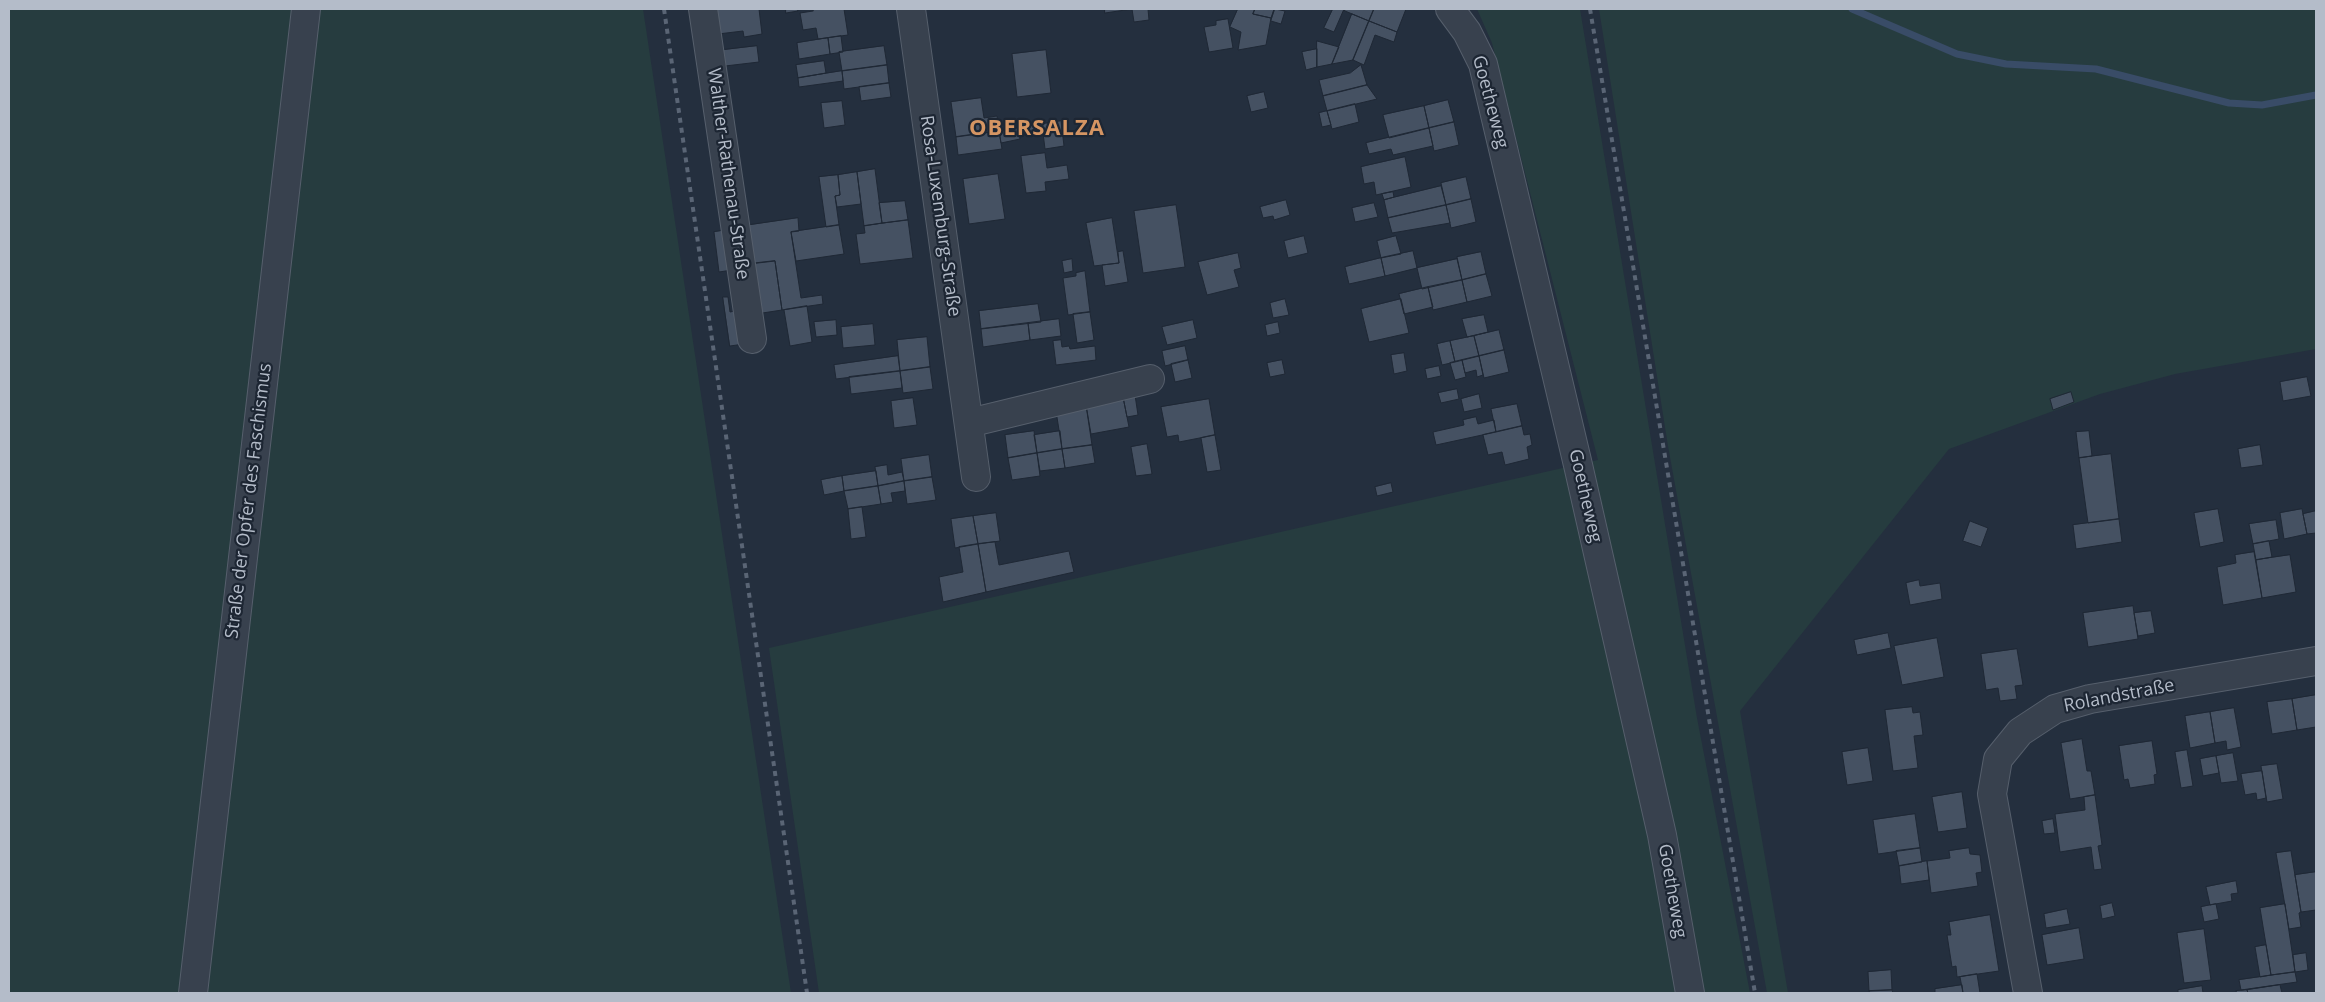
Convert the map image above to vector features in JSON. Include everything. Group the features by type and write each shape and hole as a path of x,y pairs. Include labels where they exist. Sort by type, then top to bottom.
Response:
{"street":[{"name":"Straße der Opfer des Faschismus","path":"193,993 306,9"},
{"name":"Walther-Rathenau-Straße","path":"703,9 752,339"},
{"name":"Rosa-Luxemburg-Straße","path":"911,9 976,477"},
{"name":"Goetheweg","path":"1450,9 1467,32 1483,64 1578,465 1662,835 1690,993"},
{"path":"969,423 1150,380"},
{"name":"Rolandstraße","path":"2028,993 1992,794 1998,759 2020,732 2055,709 2090,699 2316,662"}],"green space":[{"path":"9,9 643,9 791,993 9,993"},
{"path":"1477,9 1580,9 1697,718 1750,993 819,993 769,648 1598,460 1492,43"},
{"path":"1599,9 2316,9 2316,349 2175,374 2100,394 1949,449 1740,711 1788,993 1767,993 1668,446"}],"building":[{"path":"759,9 762,34 744,37 743,31 718,34 714,10"},
{"path":"786,9 797,9 798,11 786,13"},
{"path":"813,9 844,9 848,35 818,39 816,28 803,30 800,13 813,11"},
{"path":"1105,9 1132,9 1105,13"},
{"path":"1132,9 1148,9 1149,20 1134,22"},
{"path":"1238,9 1255,9 1253,14 1271,18 1266,45 1238,50 1241,32 1230,27"},
{"path":"1255,9 1274,9 1271,18 1253,14"},
{"path":"1275,9 1285,11 1281,24 1271,21"},
{"path":"1333,9 1344,9 1334,32 1324,28"},
{"path":"1345,9 1374,9 1369,21 1345,11"},
{"path":"1374,9 1406,9 1397,32 1369,21"},
{"path":"1352,14 1369,21 1353,60 1332,64"},
{"path":"1228,19 1233,48 1209,52 1204,27 1216,25 1216,21"},
{"path":"1369,21 1397,32 1394,42 1375,35 1364,65 1353,60"},
{"path":"841,36 843,52 830,54 828,38"},
{"path":"828,38 830,54 799,59 797,43"},
{"path":"1317,41 1339,47 1332,64 1317,67"},
{"path":"757,46 759,62 725,66 723,50"},
{"path":"884,46 887,65 842,71 839,52"},
{"path":"1317,49 1317,67 1306,70 1302,52"},
{"path":"1046,50 1051,93 1017,97 1012,54"},
{"path":"824,61 826,73 798,78 796,65"},
{"path":"887,65 889,83 844,89 842,71"},
{"path":"1361,65 1367,85 1323,96 1319,80 1350,73"},
{"path":"842,71 843,81 799,87 798,78"},
{"path":"889,83 891,97 861,101 859,87"},
{"path":"1367,85 1377,99 1327,111 1323,96"},
{"path":"1264,92 1268,108 1251,112 1247,96"},
{"path":"981,98 984,118 997,116 999,131 956,137 951,102"},
{"path":"1448,100 1454,122 1429,128 1424,106"},
{"path":"842,101 845,125 824,128 821,103"},
{"path":"1355,104 1359,122 1332,129 1327,111"},
{"path":"1424,106 1429,128 1389,138 1383,115"},
{"path":"1327,111 1331,125 1322,127 1319,113"},
{"path":"1061,121 1064,146 1045,149 1043,133 1019,136 1018,128"},
{"path":"1454,122 1459,145 1434,151 1429,128"},
{"path":"1018,128 1020,139 1001,143 999,131"},
{"path":"1429,128 1433,146 1393,155 1391,149 1369,154 1366,143"},
{"path":"999,131 1002,149 958,155 956,137"},
{"path":"1045,153 1047,168 1067,165 1069,179 1045,182 1046,191 1026,193 1021,156"},
{"path":"1405,157 1411,187 1376,195 1374,182 1364,184 1361,167"},
{"path":"875,169 882,223 864,226 857,172"},
{"path":"857,172 861,204 837,207 835,196 840,195 838,175"},
{"path":"998,174 1005,219 969,224 963,179"},
{"path":"838,175 840,195 835,196 839,225 826,227 819,177"},
{"path":"1466,177 1471,199 1446,205 1441,183"},
{"path":"1441,186 1446,205 1388,218 1384,200"},
{"path":"1393,192 1394,197 1384,200 1382,194"},
{"path":"1471,199 1476,222 1451,228 1446,205"},
{"path":"1286,200 1290,215 1274,220 1273,216 1263,218 1260,207"},
{"path":"905,201 908,220 882,223 879,203"},
{"path":"1374,203 1378,217 1355,222 1352,208"},
{"path":"1176,205 1185,267 1143,273 1134,211"},
{"path":"1446,205 1450,223 1392,233 1388,218"},
{"path":"798,218 799,231 791,232 801,298 822,295 823,304 782,310 775,261 749,264 743,226"},
{"path":"1112,218 1119,263 1094,266 1086,223"},
{"path":"908,220 913,258 860,264 856,234 865,233 864,226"},
{"path":"839,225 844,254 796,261 791,232"},
{"path":"727,230 732,270 719,272 714,232"},
{"path":"1304,236 1308,253 1288,258 1284,241"},
{"path":"1396,236 1401,254 1381,258 1377,241"},
{"path":"1123,251 1128,282 1105,286 1102,265 1119,263 1118,252"},
{"path":"1413,251 1417,268 1385,276 1381,258"},
{"path":"1481,252 1486,274 1462,280 1457,257"},
{"path":"1238,253 1241,268 1234,270 1239,287 1207,295 1198,262"},
{"path":"1381,258 1385,276 1349,284 1345,267"},
{"path":"1072,259 1073,271 1064,273 1062,261"},
{"path":"1457,259 1462,280 1422,289 1417,268"},
{"path":"775,261 782,310 756,314 749,264"},
{"path":"1085,271 1090,312 1068,315 1063,278 1076,276 1076,273"},
{"path":"1486,274 1492,296 1467,302 1462,280"},
{"path":"1462,280 1467,302 1433,310 1428,287"},
{"path":"1428,287 1433,307 1404,314 1399,294"},
{"path":"723,297 728,297 730,312 740,310 744,344 730,346"},
{"path":"1285,299 1289,315 1273,318 1270,303"},
{"path":"1401,299 1409,333 1369,342 1361,309"},
{"path":"1038,304 1041,322 981,329 979,311"},
{"path":"807,306 812,342 790,346 784,310"},
{"path":"1090,312 1094,340 1077,343 1073,314"},
{"path":"1484,315 1488,332 1467,337 1462,319"},
{"path":"1059,319 1061,336 1030,340 1028,323"},
{"path":"836,320 837,335 816,337 814,322"},
{"path":"1193,320 1197,338 1167,345 1162,327"},
{"path":"1278,322 1280,333 1267,336 1265,325"},
{"path":"1028,323 1030,340 983,347 981,329"},
{"path":"873,324 875,345 843,348 841,327"},
{"path":"1499,330 1504,350 1479,356 1474,336"},
{"path":"1474,336 1479,356 1455,362 1450,341"},
{"path":"927,337 930,367 900,371 897,340"},
{"path":"1061,340 1062,347 1069,346 1070,349 1095,346 1096,360 1056,365 1053,341"},
{"path":"1450,341 1455,362 1442,365 1437,344"},
{"path":"1185,346 1188,360 1165,366 1162,351"},
{"path":"1504,350 1509,372 1484,378 1479,356"},
{"path":"1404,353 1407,371 1394,374 1391,355"},
{"path":"898,356 900,371 836,379 834,365"},
{"path":"1479,356 1483,375 1477,377 1476,370 1465,373 1462,360"},
{"path":"1188,360 1192,378 1175,382 1171,364"},
{"path":"1282,360 1285,374 1270,377 1267,363"},
{"path":"1462,360 1466,377 1455,380 1450,363"},
{"path":"1439,366 1441,376 1427,379 1425,369"},
{"path":"930,367 933,389 903,393 900,371"},
{"path":"900,371 902,388 851,394 849,377"},
{"path":"2307,377 2311,396 2283,401 2280,382"},
{"path":"1457,389 1459,399 1441,403 1438,393"},
{"path":"2071,392 2074,402 2053,410 2050,399"},
{"path":"1479,394 1482,408 1464,412 1461,399"},
{"path":"1135,395 1138,415 1127,417 1123,397"},
{"path":"1123,397 1129,427 1091,434 1086,405"},
{"path":"913,398 917,425 894,428 891,401"},
{"path":"1209,399 1215,435 1179,442 1178,435 1167,437 1161,407"},
{"path":"1517,404 1522,426 1496,432 1491,409"},
{"path":"1086,405 1092,445 1062,449 1056,411"},
{"path":"1476,417 1478,424 1494,420 1496,432 1436,445 1433,432 1464,425 1463,420"},
{"path":"1522,426 1524,435 1530,434 1532,445 1527,447 1529,459 1505,465 1502,452 1488,455 1483,435"},
{"path":"1034,431 1037,453 1008,458 1005,435"},
{"path":"1060,431 1062,449 1037,453 1034,435"},
{"path":"2089,431 2092,456 2079,458 2076,432"},
{"path":"1215,435 1221,470 1207,472 1201,438"},
{"path":"1147,444 1152,474 1136,476 1131,447"},
{"path":"1092,445 1095,463 1065,468 1062,449"},
{"path":"2260,445 2263,465 2241,468 2238,449"},
{"path":"1062,449 1065,468 1040,471 1037,453"},
{"path":"1037,453 1040,476 1012,480 1008,458"},
{"path":"2111,454 2119,519 2088,523 2079,458"},
{"path":"929,455 932,477 904,481 901,459"},
{"path":"887,465 888,475 902,472 904,481 878,486 875,467"},
{"path":"876,471 878,486 844,491 842,476"},
{"path":"842,476 844,491 824,495 821,480"},
{"path":"932,477 936,500 907,504 904,481"},
{"path":"904,481 905,491 891,493 893,502 881,504 878,486"},
{"path":"1391,483 1393,492 1377,496 1375,487"},
{"path":"878,486 881,504 848,509 844,491"},
{"path":"862,507 866,537 851,539 848,509"},
{"path":"2218,509 2224,542 2200,547 2194,513"},
{"path":"2302,509 2307,534 2284,539 2280,513"},
{"path":"2316,511 2316,533 2307,534 2303,514"},
{"path":"996,513 1000,541 978,544 973,516"},
{"path":"973,516 978,544 955,548 951,519"},
{"path":"2119,519 2122,542 2076,549 2073,525"},
{"path":"2276,520 2279,539 2253,544 2249,524"},
{"path":"1970,521 1988,528 1981,547 1963,541"},
{"path":"2269,541 2272,557 2256,560 2253,544"},
{"path":"995,542 999,565 1069,551 1074,572 986,592 978,544"},
{"path":"978,544 986,592 943,602 939,577 963,572 959,547"},
{"path":"2254,552 2262,598 2223,605 2217,567 2236,563 2235,555"},
{"path":"2290,555 2296,592 2262,598 2256,560"},
{"path":"1919,580 1920,586 1940,583 1942,599 1910,605 1906,583"},
{"path":"2133,606 2138,639 2088,647 2083,613"},
{"path":"2151,611 2155,633 2138,636 2134,613"},
{"path":"1888,633 1891,648 1857,655 1854,640"},
{"path":"1937,638 1944,677 1902,685 1894,646"},
{"path":"2017,649 2023,685 2015,686 2017,699 2000,701 1998,688 1986,690 1981,654"},
{"path":"2316,695 2316,727 2297,730 2292,699"},
{"path":"2292,699 2297,730 2272,734 2267,702"},
{"path":"1912,707 1913,713 1920,712 1923,735 1914,736 1918,768 1893,771 1885,710"},
{"path":"2234,708 2241,747 2227,750 2226,741 2215,743 2210,712"},
{"path":"2210,712 2215,743 2190,748 2185,716"},
{"path":"2082,739 2087,771 2091,771 2095,795 2070,799 2061,743"},
{"path":"2152,741 2157,774 2154,775 2155,784 2130,788 2128,779 2124,780 2119,746"},
{"path":"1868,748 1873,781 1847,785 1842,752"},
{"path":"2187,750 2193,786 2181,788 2175,752"},
{"path":"2233,753 2238,781 2221,783 2216,756"},
{"path":"2216,756 2219,773 2203,776 2200,759"},
{"path":"2277,764 2283,799 2267,802 2261,766"},
{"path":"2262,771 2266,798 2257,800 2256,793 2245,795 2241,774"},
{"path":"1962,792 1967,828 1938,832 1932,797"},
{"path":"2095,795 2102,845 2098,846 2102,869 2094,870 2091,847 2060,852 2055,814 2085,810 2084,797"},
{"path":"1915,814 1920,848 1878,854 1873,820"},
{"path":"2053,819 2055,833 2044,834 2042,821"},
{"path":"1920,848 1922,862 1899,866 1896,851"},
{"path":"1969,848 1970,854 1980,855 1982,872 1976,873 1978,886 1931,893 1927,861 1950,858 1949,851"},
{"path":"2291,851 2301,912 2299,913 2301,927 2289,929 2276,853"},
{"path":"1927,861 1929,880 1901,884 1899,866"},
{"path":"2316,872 2316,910 2301,912 2295,875"},
{"path":"2236,881 2238,893 2231,894 2232,901 2210,905 2206,887"},
{"path":"2112,903 2115,916 2102,919 2100,906"},
{"path":"2216,904 2219,919 2204,922 2201,907"},
{"path":"2285,904 2295,972 2271,975 2260,908"},
{"path":"2067,909 2070,924 2046,928 2044,914"},
{"path":"1990,915 1999,971 1957,977 1956,966 1952,967 1947,935 1951,935 1949,922"},
{"path":"2079,928 2084,959 2047,965 2042,935"},
{"path":"2204,929 2211,980 2184,983 2177,933"},
{"path":"2266,945 2271,975 2260,977 2255,947"},
{"path":"2306,953 2308,970 2295,972 2293,955"},
{"path":"1891,970 1892,990 1869,991 1868,972"},
{"path":"2295,972 2297,982 2241,990 2239,980"},
{"path":"1977,974 1980,993 1963,993 1960,977"},
{"path":"1962,985 1963,993 1935,993 1935,989"},
{"path":"2280,985 2282,993 2248,993 2247,990"},
{"path":"2202,986 2203,993 2178,993 2178,990"},
{"path":"1892,990 1893,993 1870,993 1869,991"},
{"path":"2247,990 2248,993 2237,993 2236,991"}],"waterway":[{"path":"1852,9 1957,54 2006,64 2096,69 2229,103 2262,105 2316,95"}],"railway":[{"path":"664,9 807,993"},
{"path":"1590,9 1755,993"}],"district":[{"name":"OBERSALZA","path":"1037,129"}]}
